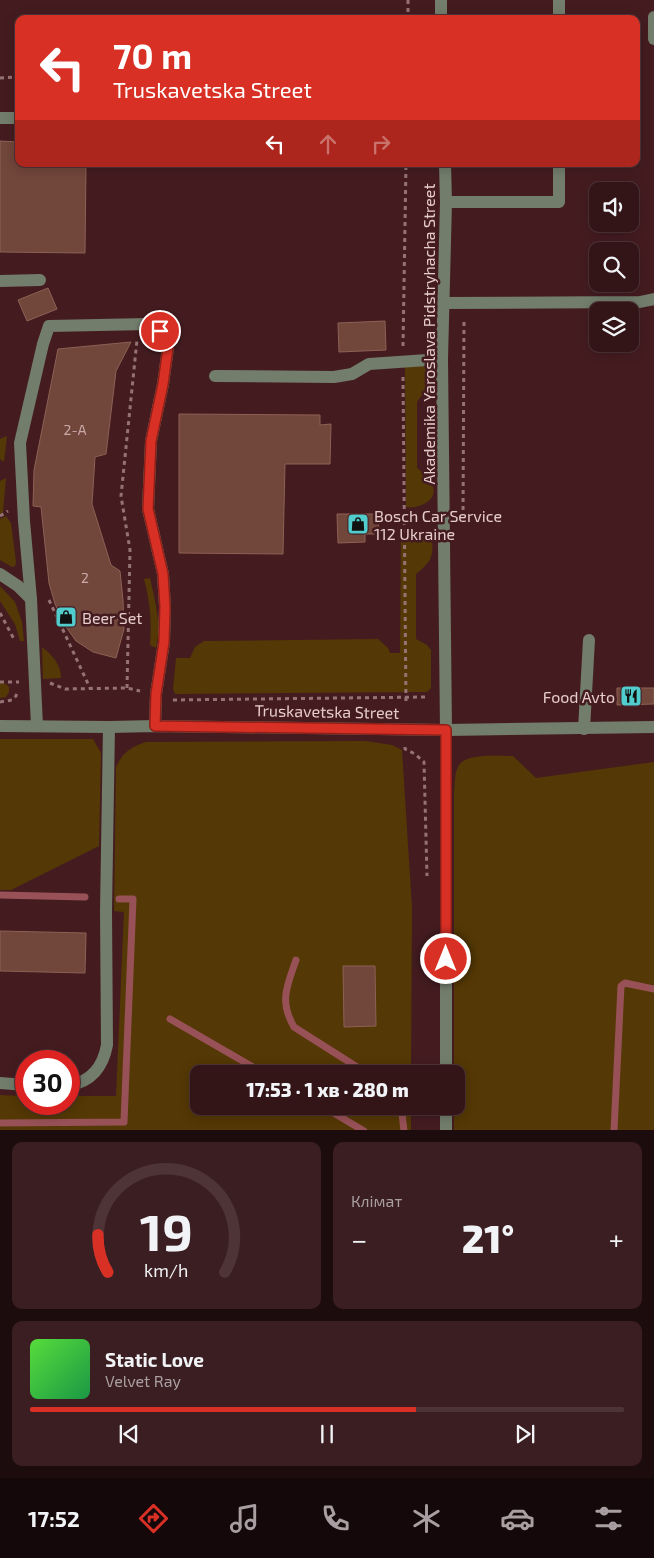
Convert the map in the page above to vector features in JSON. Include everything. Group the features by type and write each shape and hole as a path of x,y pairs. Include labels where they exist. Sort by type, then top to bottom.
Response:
{"street":[{"path":"441,0 441,15"},
{"path":"559,0 559,15"},
{"path":"654,17 654,39"},
{"path":"0,118 15,118"},
{"name":"Akademika Yaroslava Pidstryhacha Street","path":"444,167 446,202 442,359 446,730 446,1065"},
{"path":"446,202 559,202 559,167"},
{"path":"0,281 40,280"},
{"path":"443,302 640,302 654,299"},
{"path":"37,726 36,682 20,443 43,344 49,326 148,324 160,331 168,348 163,384 151,441 148,509 163,574 165,607 164,642 156,694 155,726"},
{"path":"215,376 334,377 352,374 369,364 403,360 442,359"},
{"path":"0,574 18,586 31,599"},
{"path":"584,729 589,640"},
{"name":"Truskavetska Street","path":"0,726 446,730 654,727"},
{"path":"80,1082 94,1074 103,1061 107,1045 106,911 109,727"},
{"path":"0,1083 15,1084"},
{"path":"446,1115 446,1130"}],"path":[{"path":"408,0 408,15"},
{"path":"0,78 15,77"},
{"path":"406,167 403,360 406,704"},
{"path":"463,520 464,303"},
{"path":"127,688 130,550 121,496 138,334"},
{"path":"46,592 90,688"},
{"path":"0,613 17,646"},
{"path":"0,682 49,682 65,689 127,688 156,694 172,700 426,697"},
{"path":"0,702 12,700 16,696 18,682"},
{"path":"405,748 424,762 427,879"}],"shaded area":[{"path":"420,364 429,371 434,380 417,403 417,468 431,481 434,492 429,501 422,505 406,507 405,365"},
{"path":"7,436 4,462 0,459 0,439"},
{"path":"6,478 3,512 0,514 0,481"},
{"path":"6,516 11,523 16,562 15,566 12,567 0,560 0,519"},
{"path":"417,533 432,540 430,560 416,574 416,639 427,645 431,650 431,688 427,692 175,694 173,689 176,658 190,658 195,647 204,641 378,639 388,648 390,653 400,653 401,534"},
{"path":"150,578 158,622 156,648 150,645 150,612 144,579"},
{"path":"0,586 15,602 22,622 24,641 20,641 15,624 0,601"},
{"path":"42,647 55,660 61,673 61,678 43,679"},
{"path":"0,683 6,684 9,687 6,697 0,698"},
{"path":"0,739 93,739 101,753 99,846 11,890 0,890"},
{"path":"365,741 392,745 402,750 412,908 411,1065 190,1065 190,1115 411,1115 411,1130 0,1130 0,1095 15,1096 15,1115 80,1115 80,1096 116,1096 124,912 114,911 116,767 132,748 146,742"},
{"path":"484,756 513,756 536,778 654,762 654,1130 454,1130 454,1115 465,1115 465,1065 454,1065 455,775 457,768 463,761"}],"building":[{"path":"0,141 15,142 15,167 86,167 85,253 0,252"},
{"path":"48,288 57,309 27,321 18,300"},
{"path":"385,321 386,350 339,352 338,323"},
{"path":"131,342 116,371 106,454 95,457 92,504 111,565 120,571 124,629 116,658 93,652 76,641 64,624 55,604 49,583 41,507 33,506 34,470 58,349"},
{"path":"179,414 320,415 320,425 331,424 330,464 285,464 283,554 179,553"},
{"name":"Bosch Car Service 112 Ukraine","path":"337,514 378,514 379,534 365,534 365,542 338,543"},
{"path":"617,688 654,688 654,704 617,705"},
{"path":"0,931 86,933 85,973 0,971"},
{"path":"343,966 375,966 376,1026 344,1027"}],"waterway":[{"path":"0,895 85,897"},
{"path":"0,1123 124,1122 133,899 119,899"},
{"path":"296,960 286,994 289,1018 294,1027 354,1065"},
{"path":"614,1130 621,986 625,983 654,989"},
{"path":"170,1019 249,1065"},
{"path":"337,1115 362,1130"},
{"path":"402,1115 404,1130"}],"place":[{"name":"Bosch Car Service 112 Ukraine","path":"358,524"},
{"name":"Beer Set","path":"66,617"},
{"name":"Food Avto","path":"631,696"}],"route":[{"path":"160,331 168,348 163,384 151,441 148,509 163,574 165,607 164,642 156,694 155,726 446,730 446,959"}]}
